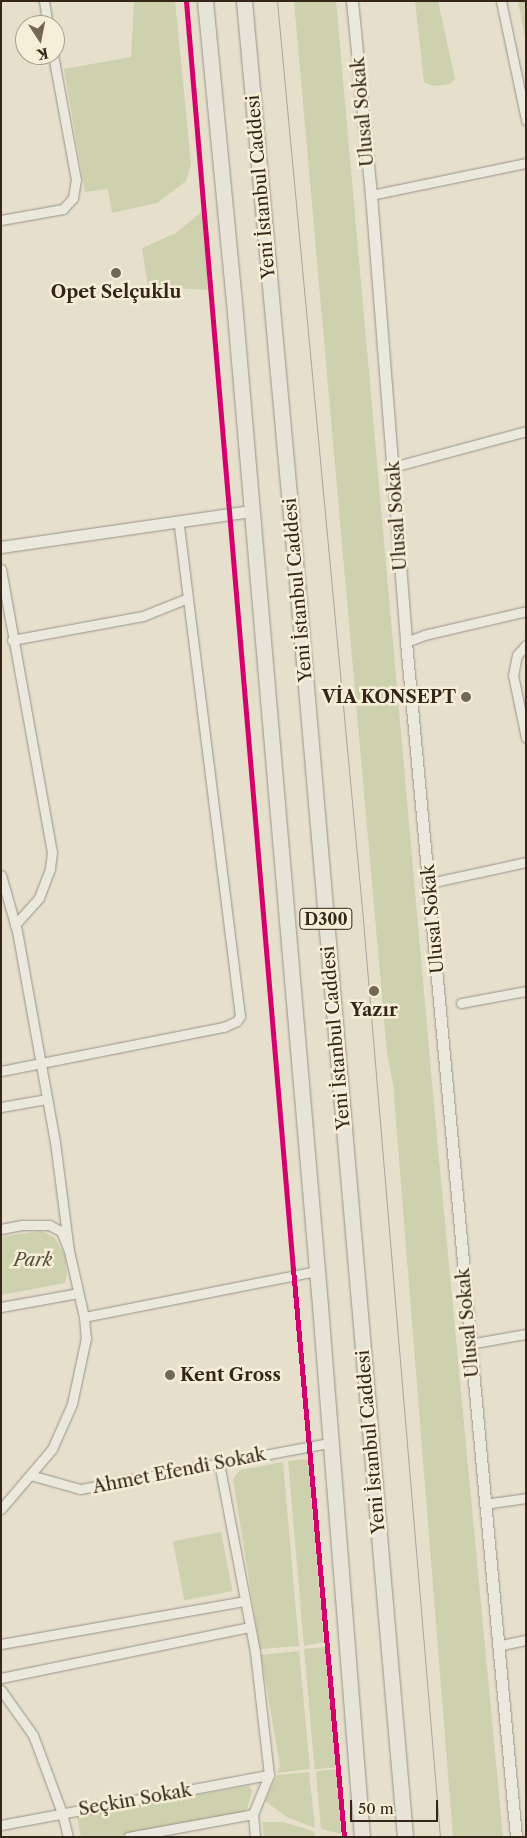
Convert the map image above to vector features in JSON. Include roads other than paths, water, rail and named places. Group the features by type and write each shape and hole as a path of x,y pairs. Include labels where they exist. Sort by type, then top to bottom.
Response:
{"highway":[{"name":"D300","path":"205,1 234,314 316,1271 362,1837"},
{"name":"Yeni İstanbul Caddesi","path":"244,1 300,611 405,1837"}],"street":[{"path":"44,1 46,15"},
{"name":"Ulusal Sokak","path":"352,1 371,195 394,467 406,642 430,883 469,1344 516,1837"},
{"path":"501,1 526,120"},
{"path":"1,220 62,209 73,198 76,180 55,65"},
{"path":"371,195 526,163"},
{"path":"394,467 526,431"},
{"path":"1,547 179,523 250,511"},
{"path":"1,1071 224,1028 237,1021 240,1016 179,523"},
{"path":"1,569 12,640 52,852 50,870 39,898 15,925"},
{"path":"12,640 143,616 188,598"},
{"path":"406,642 424,634 526,612"},
{"path":"526,644 518,655 513,675 526,738"},
{"path":"430,883 526,862"},
{"path":"1,875 3,889 15,925 47,1099 69,1251 84,1317 86,1338 72,1404 52,1449 1,1509"},
{"path":"461,1004 526,991"},
{"path":"1,1107 47,1099"},
{"path":"1,1229 22,1225 49,1225 61,1231 69,1251"},
{"path":"84,1317 316,1271"},
{"path":"1,1307 78,1293"},
{"path":"469,1344 526,1334"},
{"name":"Ahmet Efendi Sokak","path":"30,1475 80,1489 329,1442"},
{"path":"219,1463 255,1652 269,1775 253,1814 255,1837"},
{"path":"484,1504 526,1498"},
{"path":"1,1644 245,1601"},
{"path":"1,1678 249,1627"},
{"path":"497,1646 526,1640"},
{"path":"1,1690 10,1700 33,1735 62,1813 68,1837"},
{"name":"Seçkin Sokak","path":"1,1825 269,1775"},
{"name":"Seçkin Sokak","path":"128,1837 253,1814"}],"tram line":[{"path":"277,1 363,920 440,1837"}],"place":[{"name":"Opet Selçuklu","path":"116,273"},
{"name":"VİA KONSEPT","path":"466,697"},
{"name":"Yazır","path":"374,991"},
{"name":"Kent Gross","path":"170,1375"}],"park label":[{"name":"Park","path":"33,1260"}]}
